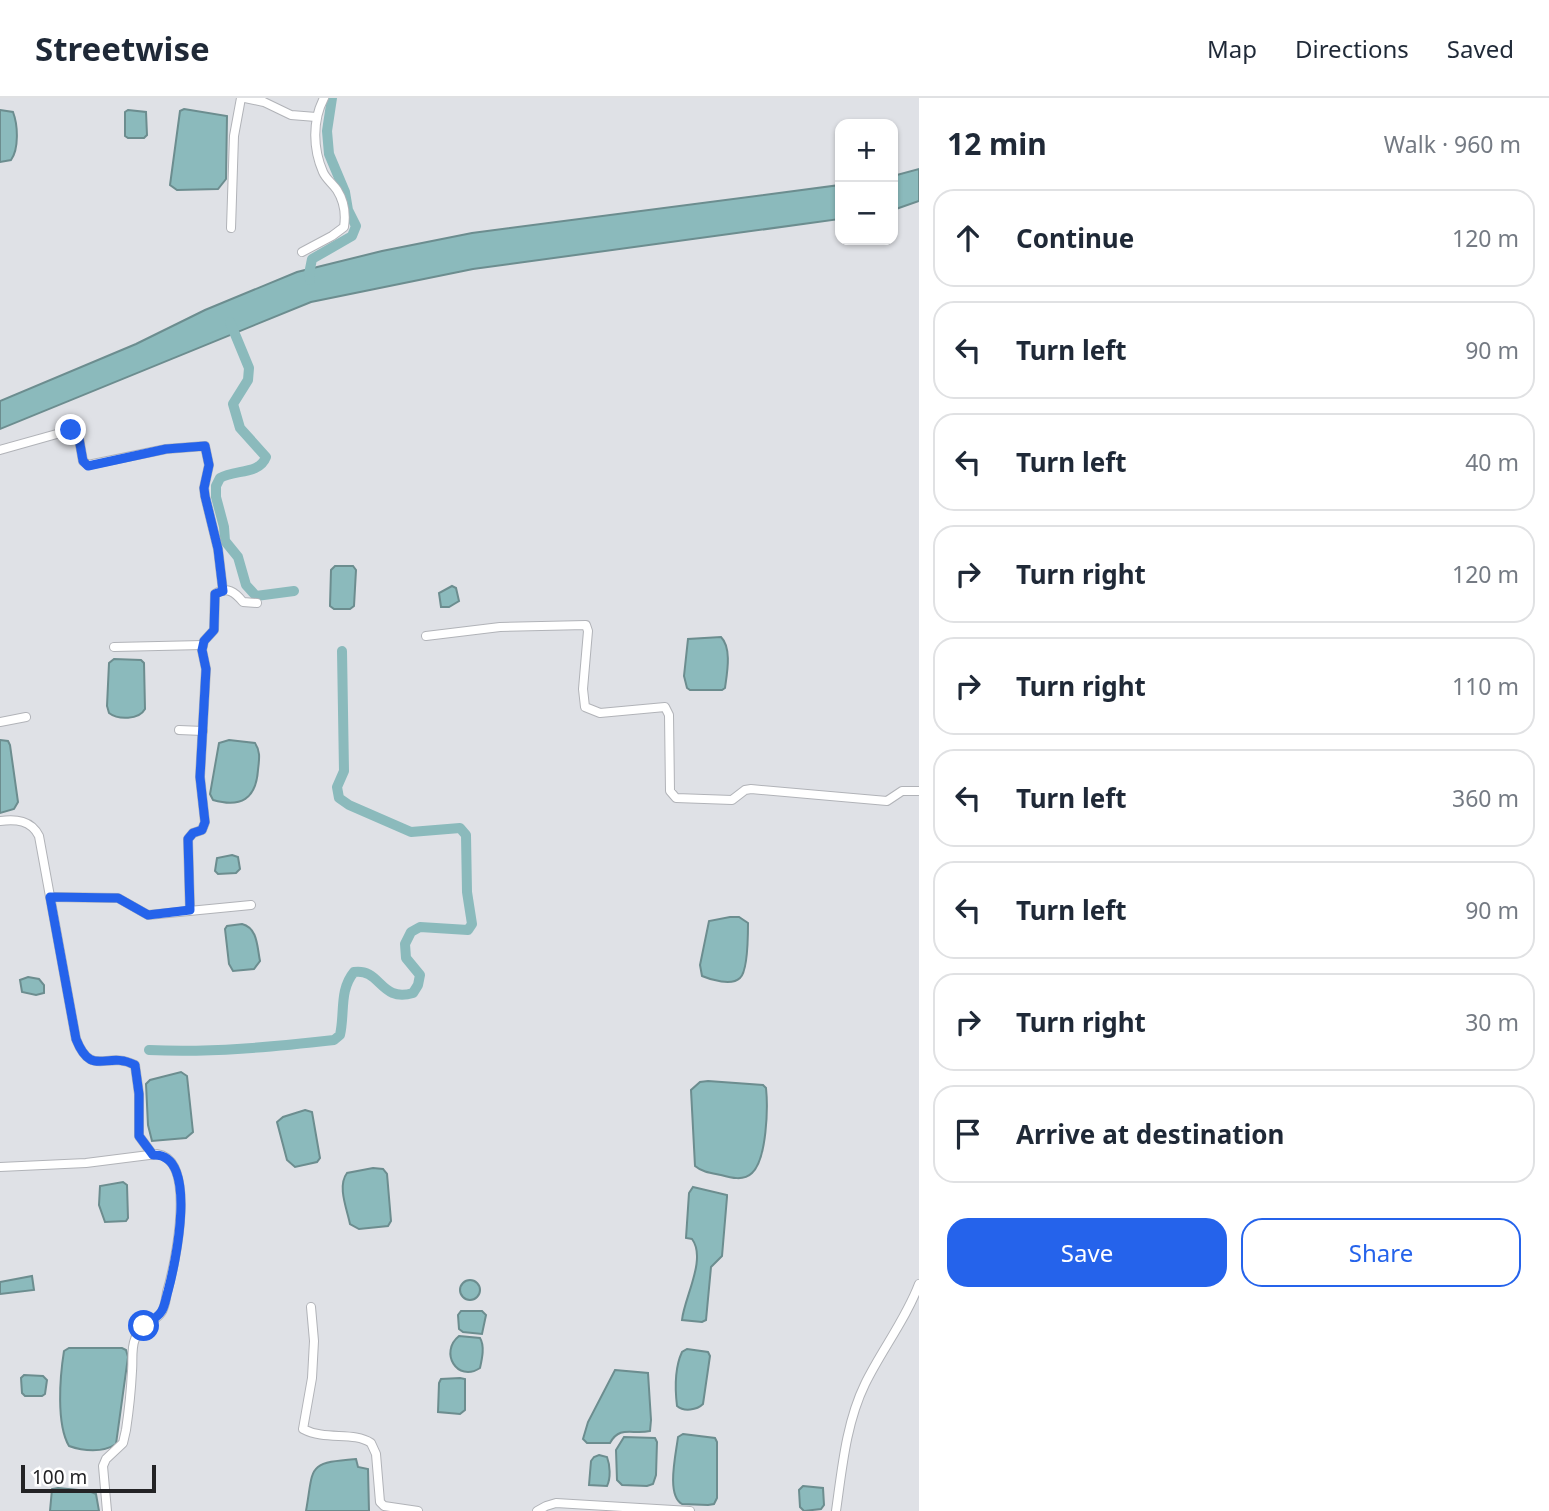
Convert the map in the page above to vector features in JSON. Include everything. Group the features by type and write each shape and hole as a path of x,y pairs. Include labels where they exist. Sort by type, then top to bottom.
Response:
{"street":[{"path":"231,229 234,136 242,98 264,102 291,115 316,117"},
{"path":"302,252 344,227 342,200 337,189 324,175 318,156 316,117 324,98"},
{"path":"0,450 71,430 78,433 83,461 88,466 166,449 205,446 209,465 204,488 218,549 223,591"},
{"path":"190,910 188,839 193,833 202,830 204,825 200,777 206,669 203,645 214,630 215,594 229,590 243,602 257,603"},
{"path":"426,636 500,627 586,625 588,631 583,689 585,707 600,713 665,706 668,709 670,726 670,791 676,798 732,800 745,790 751,789 887,801 902,791 919,791"},
{"path":"114,647 203,645"},
{"path":"0,722 26,716"},
{"path":"179,730 203,731"},
{"path":"0,821 15,820 29,824 36,830 42,845 76,1039 82,1054 90,1060 126,1060 135,1065 139,1094 139,1136 153,1155"},
{"path":"50,897 118,898 148,915 251,905"},
{"path":"0,1167 164,1155 171,1161 177,1173 180,1193 179,1236 173,1274 161,1313 144,1326 135,1339 127,1430 123,1443 106,1459 103,1466 107,1511"},
{"path":"836,1511 845,1451 863,1387 919,1284"},
{"path":"311,1307 314,1341 312,1378 303,1429 314,1435 366,1439 376,1454 380,1502 384,1506 418,1511"},
{"path":"537,1511 556,1503 690,1511"}],"water":[{"path":"184,109 227,116 226,179 218,189 177,190 170,185 180,111"},
{"path":"0,110 13,112 17,137 11,160 0,162"},
{"path":"125,112 146,112 147,135 144,138 125,136"},
{"path":"919,169 919,201 898,208 898,175"},
{"path":"835,186 835,220 473,269 311,302 0,429 0,401 136,344 205,310 297,272 472,233"},
{"path":"335,566 353,566 356,570 354,606 350,609 334,609 330,606 331,570"},
{"path":"452,586 456,588 459,601 449,607 441,607 439,593"},
{"path":"721,637 728,654 725,688 690,690 684,676 688,639"},
{"path":"114,659 141,660 144,663 145,709 133,717 123,718 109,713 109,663"},
{"path":"0,740 8,741 10,745 18,802 14,809 0,813"},
{"path":"229,740 255,743 259,756 254,788 245,799 232,803 213,800 210,794 219,743"},
{"path":"232,855 238,857 240,869 236,873 218,874 215,871 217,858"},
{"path":"739,917 748,923 743,974 736,980 727,982 702,976 700,965 709,921"},
{"path":"242,924 254,934 260,961 254,969 233,971 229,964 225,929 227,926"},
{"path":"28,977 39,979 44,985 44,993 36,995 22,992 20,980"},
{"path":"181,1072 187,1076 193,1132 186,1138 152,1141 148,1125 146,1084 150,1080"},
{"path":"700,1082 763,1085 766,1088 764,1145 757,1166 745,1177 729,1177 695,1166 691,1090"},
{"path":"305,1110 312,1112 320,1158 317,1162 295,1167 287,1160 277,1122 283,1117"},
{"path":"383,1169 387,1174 391,1221 388,1226 359,1229 350,1224 344,1198 344,1178 347,1173"},
{"path":"123,1182 127,1185 128,1218 126,1221 105,1222 99,1205 100,1186"},
{"path":"693,1187 727,1195 722,1256 711,1267 706,1320 702,1322 682,1320 697,1257 692,1239 686,1238 689,1193"},
{"path":"32,1276 34,1290 0,1294 0,1282"},
{"path":"466,1280 474,1280 480,1290 474,1300 466,1300 460,1294 460,1286"},
{"path":"461,1311 482,1311 486,1315 482,1334 459,1329 458,1315"},
{"path":"459,1336 480,1338 482,1341 480,1368 472,1372 464,1372 453,1364 451,1350"},
{"path":"69,1348 126,1350 128,1357 116,1444 111,1447 99,1450 80,1449 69,1446 65,1437 60,1386 64,1351"},
{"path":"687,1349 708,1352 710,1356 703,1404 690,1410 677,1406 676,1392 678,1364 682,1352"},
{"path":"615,1370 648,1373 650,1431 622,1432 610,1443 587,1443 583,1439 588,1422"},
{"path":"24,1375 43,1376 47,1380 45,1394 25,1396 22,1393 21,1378"},
{"path":"441,1379 465,1379 465,1410 460,1414 438,1412"},
{"path":"683,1434 715,1438 717,1442 717,1498 714,1504 682,1504 677,1499 673,1474 678,1437"},
{"path":"624,1437 655,1438 656,1475 653,1484 622,1485 617,1480 616,1450"},
{"path":"599,1455 607,1457 608,1460 610,1475 607,1486 589,1485 591,1461"},
{"path":"356,1459 358,1467 368,1469 369,1511 306,1511 315,1470 328,1462"},
{"path":"803,1486 823,1488 824,1505 821,1509 804,1511 800,1507 799,1490"},
{"path":"52,1489 96,1494 99,1511 50,1511"}],"waterway":[{"path":"310,280 312,259 352,236 356,226 329,154 327,131 332,98"},
{"path":"230,322 249,368 248,380 233,404 240,428 266,457 258,467 220,478 216,486 225,541 238,557 246,585 256,596 294,591"},
{"path":"149,1050 241,1049 334,1040 340,1035 344,994 354,972 370,975 394,993 413,993 420,975 406,958 405,944 411,932 420,927 468,930 472,924 467,892 466,835 460,828 411,832 339,798 337,787 344,771 342,651"}],"route":[{"path":"71,430 78,433 83,461 88,466 166,449 205,446 209,472 204,488 218,549 223,591 215,594 214,630 204,641 202,650 206,669 200,777 205,822 202,830 193,833 188,839 190,910 148,915 118,898 50,897 65,986 76,1039 82,1054 90,1060 126,1060 135,1065 139,1094 139,1136 153,1155 164,1155 171,1161 177,1173 180,1193 179,1236 173,1274 161,1313 144,1326"}]}
